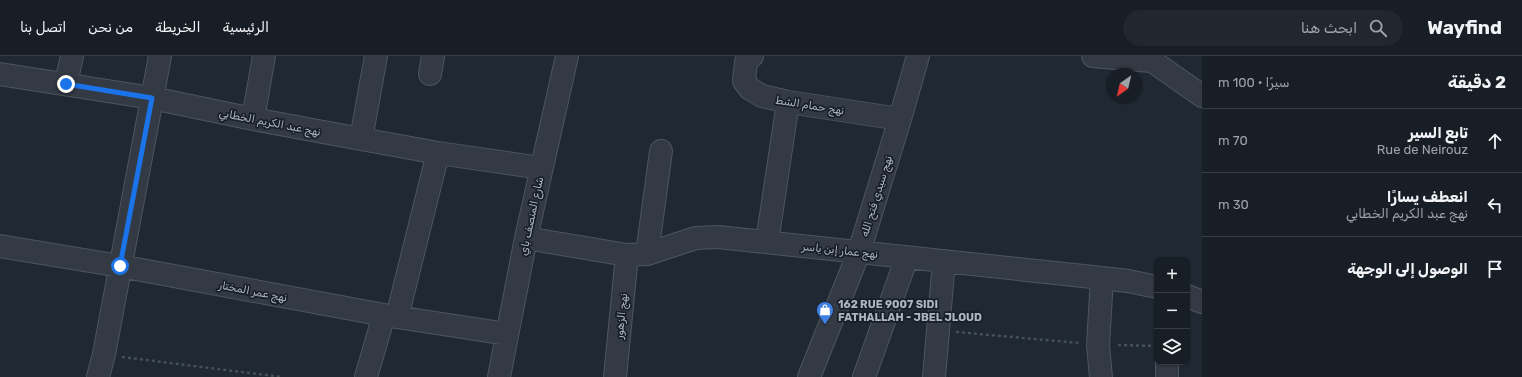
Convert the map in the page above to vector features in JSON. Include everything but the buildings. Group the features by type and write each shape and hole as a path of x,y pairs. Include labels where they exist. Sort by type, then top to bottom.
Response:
{"street":[{"path":"66,84 72,56"},
{"path":"98,377 104,354 160,56"},
{"path":"253,119 264,56"},
{"path":"361,139 376,56"},
{"name":"شارع المنصف باي","path":"499,377 526,238 567,56"},
{"name":"نهج سيدي فتح الله","path":"809,377 859,252 918,56"},
{"path":"1093,56 1150,58 1202,96"},
{"name":"نهج حمام الشط","path":"749,59 744,80 750,89 762,96 788,102 900,119"},
{"name":"نهج عبد الكريم الخطابي","path":"0,74 152,98 253,119 438,153 541,168"},
{"path":"767,242 788,102"},
{"name":"نهج الزهور","path":"615,377 637,255 661,151"},
{"path":"366,377 391,316 438,153"},
{"name":"نهج عمار إبن ياسر","path":"526,238 637,255 696,238 718,237 1102,278 1154,286"},
{"name":"نهج عمر المختار","path":"0,246 120,266 391,316 507,334"},
{"path":"864,377 906,257"},
{"path":"934,377 944,261"},
{"path":"1101,377 1098,345 1102,278"},
{"path":"1190,297 1202,302"},
{"path":"1167,365 1167,377"}],"path":[{"path":"938,331 1098,345 1154,346"},
{"path":"104,354 282,377"}],"place":[{"name":"162 RUE 9007 SIDI FATHALLAH - JBEL JLOUD","path":"825,325"}],"route":[{"path":"66,84 152,98 120,266"}]}
